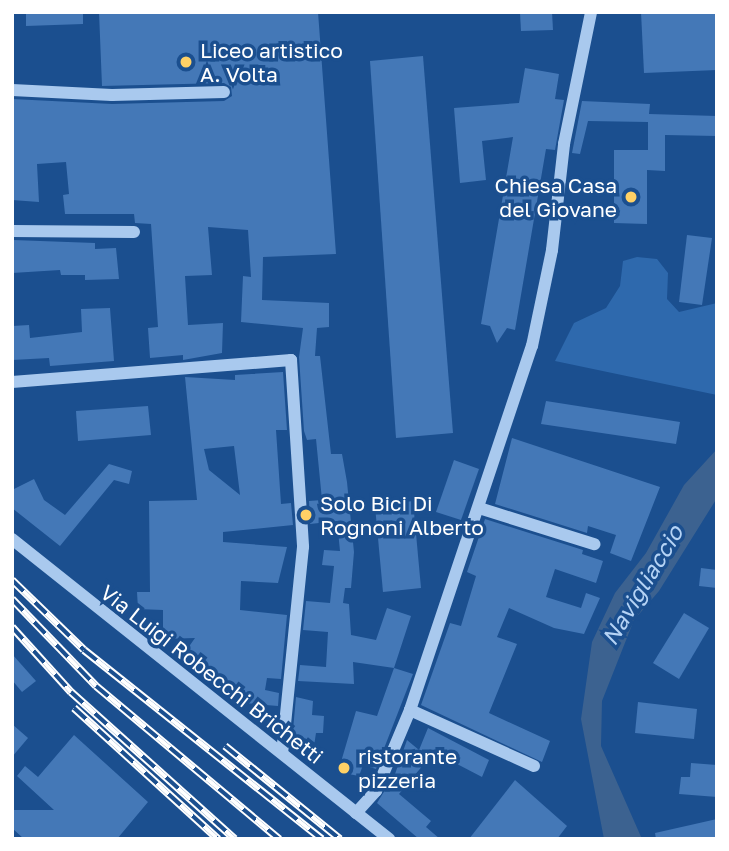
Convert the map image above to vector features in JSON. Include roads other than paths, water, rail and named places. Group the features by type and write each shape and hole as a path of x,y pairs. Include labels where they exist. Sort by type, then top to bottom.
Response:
{"street":[{"path":"356,813 376,791 410,710 532,346 552,250 564,144 592,12"},
{"path":"12,90 112,95 224,92"},
{"path":"12,231 134,232"},
{"path":"12,382 291,360 303,547 282,752"},
{"path":"479,508 594,544"},
{"name":"Via Luigi Robecchi Brichetti","path":"12,539 389,839"},
{"path":"410,710 534,766"}],"water":[{"name":"Navigliaccio","path":"717,449 717,498 659,591 634,620 602,701 601,746 642,839 604,839 581,719 592,642 615,593 646,553 684,485"}],"railway":[{"path":"12,580 84,650 322,839"},
{"path":"12,599 96,686 279,839"},
{"path":"12,627 71,692 235,839"},
{"path":"74,708 218,839"},
{"path":"225,746 340,839"}],"place":[{"name":"Liceo artistico A. Volta","path":"186,62"},
{"name":"Chiesa Casa del Giovane","path":"631,197"},
{"name":"Solo Bici Di Rognoni Alberto","path":"306,515"},
{"name":"ristorante pizzeria","path":"344,768"}]}
